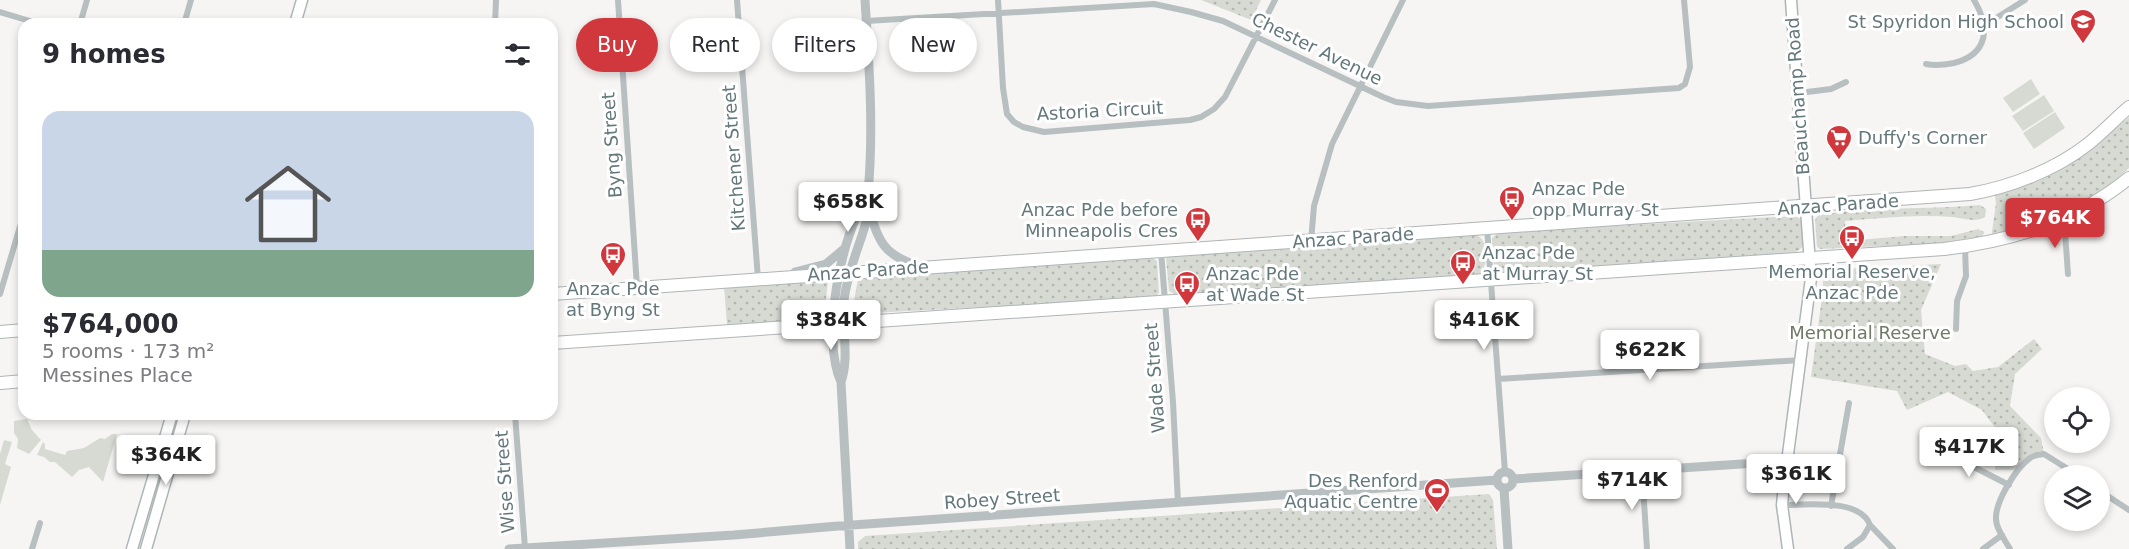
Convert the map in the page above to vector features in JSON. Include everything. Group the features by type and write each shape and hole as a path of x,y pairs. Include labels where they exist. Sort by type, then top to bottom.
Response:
{"main road":[{"path":"297,18 302,0"},
{"name":"Beauchamp Road","path":"1788,549 1782,505 1810,295 1810,258 1791,0"},
{"name":"Anzac Parade","path":"558,294 1970,195 2032,175 2074,153 2088,144 2129,107"},
{"path":"558,343 1965,247 2024,235 2061,220 2101,198 2129,178"},
{"path":"0,332 18,330"},
{"path":"0,383 18,382"},
{"path":"132,549 170,420"},
{"path":"146,549 183,420"}],"street":[{"path":"82,18 87,0"},
{"path":"186,18 191,0"},
{"path":"495,18 496,0"},
{"name":"Byng Street","path":"618,0 637,287"},
{"name":"Kitchener Street","path":"737,0 764,278"},
{"path":"865,0 866,18"},
{"name":"Astoria Circuit","path":"998,0 1003,88 1007,114 1023,127 1044,132 1178,122 1201,117 1214,109 1225,97 1275,0"},
{"path":"1311,242 1314,206 1332,144 1403,0"},
{"name":"Chester Avenue","path":"877,20 1154,4 1223,21 1396,102 1428,106 1674,89 1685,84 1690,67 1684,0"},
{"path":"1926,64 1946,65 1963,60 1977,52 1983,39 1985,25 1974,0"},
{"path":"1985,25 2025,0"},
{"path":"0,12 20,18"},
{"path":"868,72 872,151 868,196 874,227 884,247 902,261 926,268"},
{"path":"1798,93 1830,89 1846,82"},
{"path":"850,549 841,382 845,370 838,323 843,310 847,244 861,205 868,196"},
{"path":"844,272 869,209"},
{"path":"2061,220 2065,232 2068,274"},
{"path":"1487,228 1504,472"},
{"path":"0,294 18,233"},
{"path":"764,278 821,266 834,259 847,244"},
{"path":"1956,329 1958,301 1966,276 1965,247"},
{"name":"Wade Street","path":"1161,251 1178,503"},
{"path":"1498,379 1801,360"},
{"path":"1831,506 1849,403"},
{"name":"Wise Street","path":"515,420 525,548"},
{"path":"1946,445 1972,466 2009,485"},
{"path":"2010,549 1996,525 1995,517 1999,501 2032,456 2044,454 2062,465"},
{"path":"1514,479 1787,461"},
{"path":"1642,470 1647,549"},
{"path":"1504,489 1499,486 1497,480 1500,474 1510,473 1514,479"},
{"path":"1504,489 1511,486 1514,479"},
{"name":"Robey Street","path":"509,549 615,545 1497,480"},
{"path":"1504,489 1508,549"},
{"path":"2110,498 2129,510"},
{"path":"1782,505 1831,506 1857,510 1868,519 1870,525 1893,549"},
{"path":"32,549 40,523"},
{"path":"1847,549 1863,537 1870,525"},
{"path":"1983,549 2002,535"}],"green space":[{"path":"1201,0 1261,0 1251,20"},
{"path":"2031,79 2040,94 2013,112 2003,98"},
{"path":"2044,95 2054,111 2023,131 2012,116"},
{"path":"2055,112 2065,128 2034,149 2023,133"},
{"path":"2129,117 2129,168 2095,198 2031,229 1991,239 1995,195 2067,165"},
{"path":"1980,205 1986,209 1985,217 1977,220 1926,216 1845,221 1846,241 1905,236 1951,236 1978,229 1984,232 1982,239 1895,249 1882,246 1821,249 1817,247 1815,220 1818,215 1858,210"},
{"path":"1795,216 1801,219 1803,246 1798,251 1785,255 1497,273 1494,271 1492,238 1499,232"},
{"path":"1475,234 1480,237 1486,247 1486,260 1479,276 1178,296 1169,291 1166,258 1171,255"},
{"path":"1150,256 1157,261 1159,293 1154,298 853,314 852,312 858,279 864,276"},
{"name":"Memorial Reserve","path":"1941,264 1921,310 1925,354 1955,366 1966,364 1973,371 1998,367 2034,339 2042,349 2015,374 2010,406 2041,438 2044,454 2032,457 2020,470 1995,470 1999,433 1982,410 1948,392 1907,410 1897,391 1811,377 1823,290 1823,270"},
{"path":"828,279 825,312 822,318 727,325 724,286"},
{"path":"27,420 32,430 41,440 29,454 17,448 18,439 14,433 14,421"},
{"path":"112,434 117,434 103,482 89,467 79,470 72,477 55,462 50,462 37,455 43,442 45,449 65,455 67,451 84,448"},
{"path":"4,440 12,442 5,464 11,467 0,505 0,454"},
{"path":"1489,494 1493,500 1497,549 858,549 858,542 865,536"}],"place":[{"name":"St Spyridon High School","path":"2083,45"},
{"name":"Duffy's Corner","path":"1839,161"},
{"name":"Anzac Pde opp Murray St","path":"1512,222"},
{"name":"Anzac Pde before Minneapolis Cres","path":"1198,243"},
{"name":"Memorial Reserve, Anzac Pde","path":"1852,261"},
{"name":"Anzac Pde at Byng St","path":"613,278"},
{"name":"Anzac Pde at Murray St","path":"1463,286"},
{"name":"Anzac Pde at Wade St","path":"1187,307"},
{"name":"Des Renford Aquatic Centre","path":"1437,514"}]}
